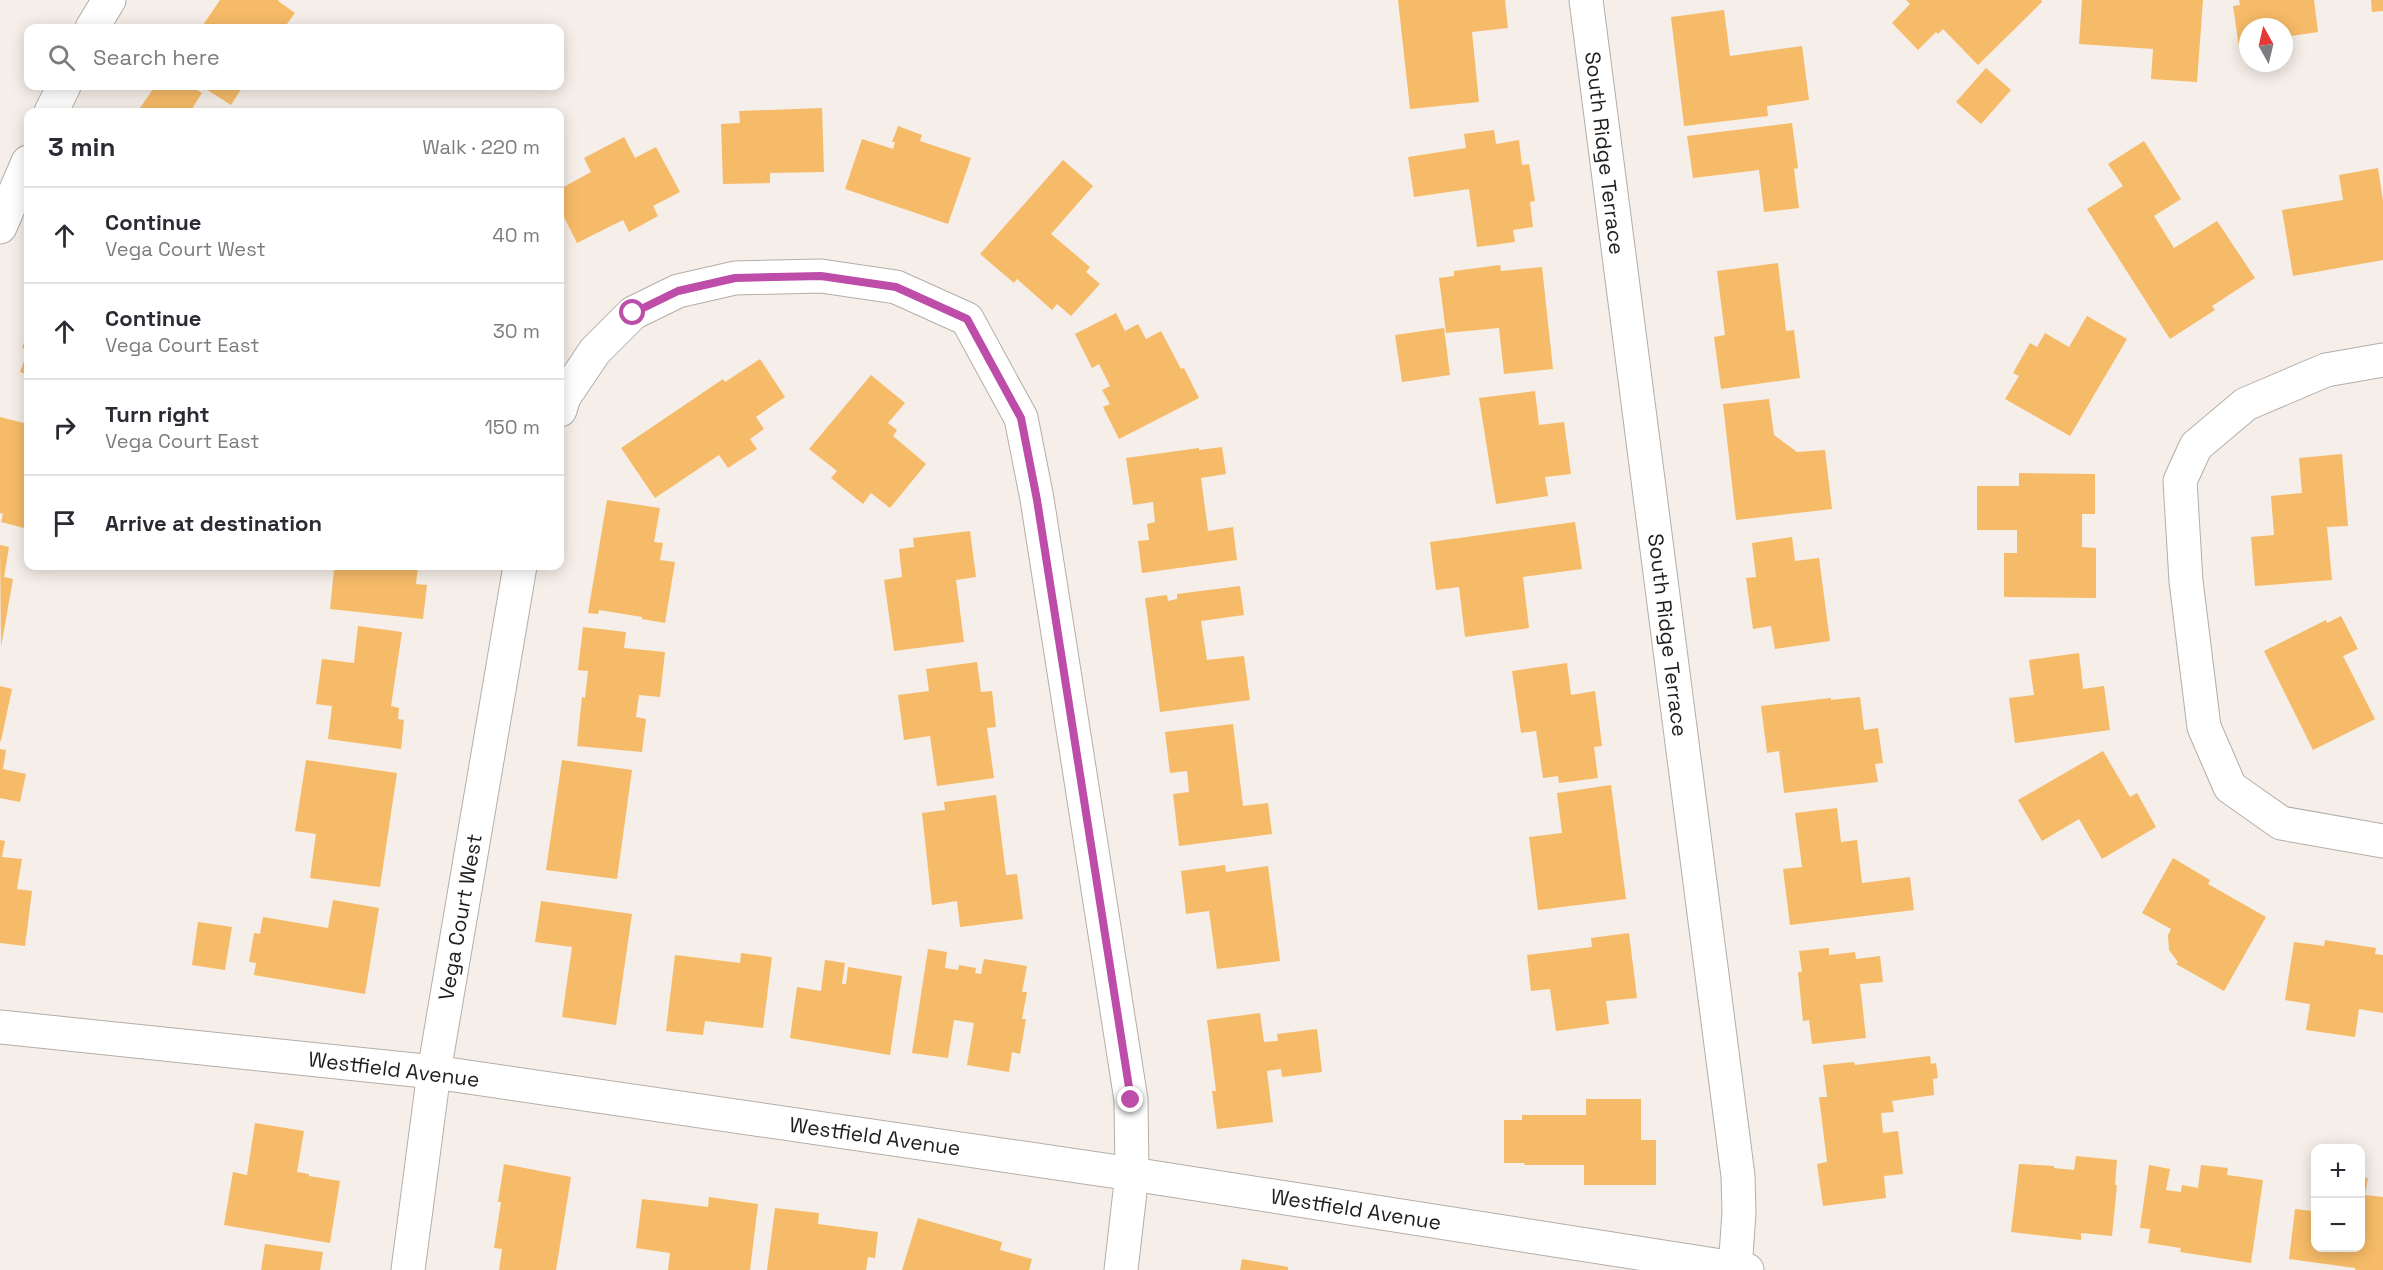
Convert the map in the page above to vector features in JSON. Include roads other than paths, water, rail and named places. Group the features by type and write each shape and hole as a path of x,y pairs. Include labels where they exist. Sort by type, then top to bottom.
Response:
{"street":[{"path":"94,24 109,0"},
{"name":"South Ridge Terrace","path":"1586,0 1738,1176 1739,1270"},
{"path":"53,108 62,90"},
{"path":"0,227 24,171"},
{"path":"564,398 595,351 633,313 678,291 735,278 821,276 896,287 967,319 1021,418 1037,500 1131,1100 1132,1174 1121,1270"},
{"path":"2383,360 2326,370 2246,404 2196,446 2180,481 2186,580 2204,727 2230,787 2281,823 2383,841"},
{"name":"Vega Court West","path":"408,1270 434,1072 519,570"},
{"name":"Westfield Avenue","path":"0,1027 434,1072 1132,1174 1739,1270"}]}
